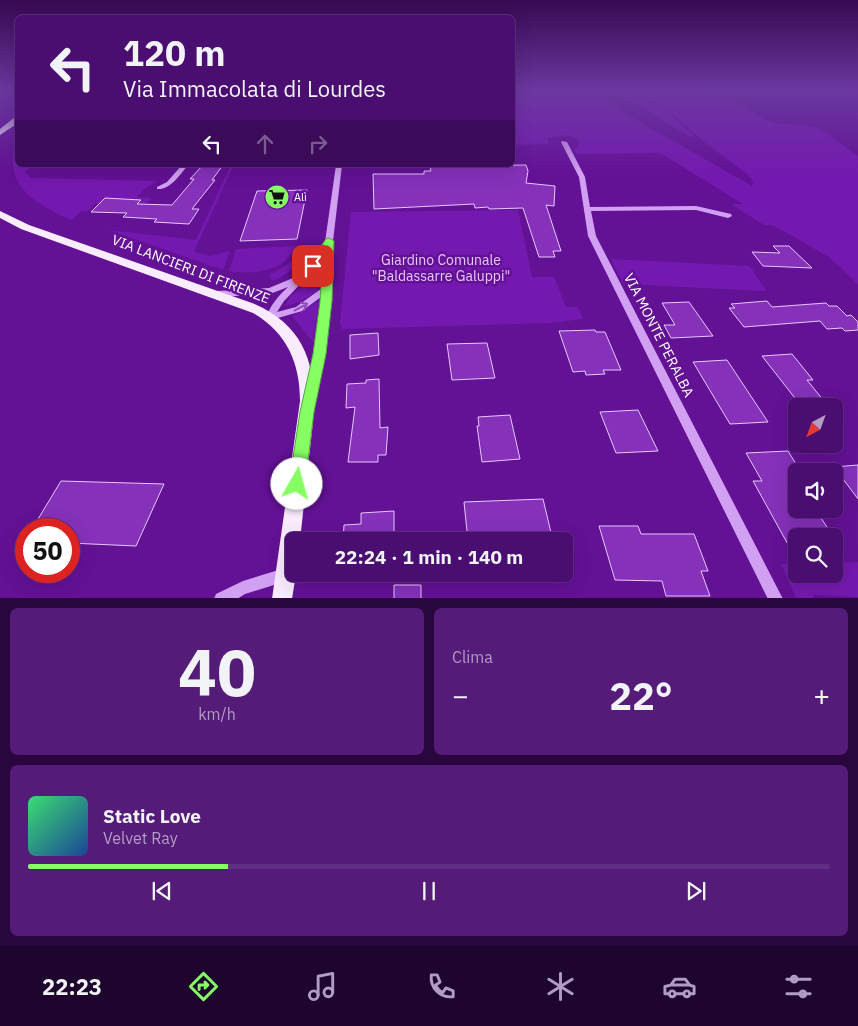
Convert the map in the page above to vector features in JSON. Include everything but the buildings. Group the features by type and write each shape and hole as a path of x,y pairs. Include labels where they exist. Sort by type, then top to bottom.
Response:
{"main road":[{"path":"0,133 15,121"},
{"name":"VIA LANCIERI DI FIRENZE","path":"0,214 26,227 248,306 271,317 288,333 302,360 306,376 307,412 292,532"},
{"name":"VIA LANCIERI DI FIRENZE","path":"282,598 285,581"}],"street":[{"name":"VIA MONTE PERALBA","path":"564,142 582,177 592,236 776,598"},
{"path":"159,188 169,183 184,167"},
{"path":"307,412 320,354 327,289 329,241 339,167"},
{"path":"587,209 696,208 728,216"},
{"path":"271,317 273,308 279,300 305,275 329,241"},
{"path":"217,294 270,291 305,275"},
{"path":"271,317 299,308 327,289"},
{"path":"221,598 243,588 285,575"}],"green space":[{"path":"515,118 633,118 752,186 753,181 747,174 703,141 677,118 762,118 775,123 817,127 858,156 858,284 829,257 773,225 764,225 731,204 743,204 660,153 576,154 574,150 579,141 567,136 547,138 549,144 515,145"},
{"path":"659,118 674,118 696,138"},
{"path":"15,148 15,167 31,167 25,172 31,178 158,181 144,189 137,197 152,198 146,204 137,204 140,200 105,199 100,204 95,204 87,212 81,211 72,220 47,208 25,192 14,170 13,156"},
{"path":"230,167 233,167 194,252 210,256 230,251 223,270 109,230 196,240"},
{"name":"Giardino Comunale \"Baldassarre Galuppi\"","path":"518,210 532,277 554,277 566,307 578,307 583,319 549,323 342,329 340,322 351,212"},
{"path":"295,246 291,255 284,261 267,270 257,272 229,271 236,249"},
{"path":"301,246 309,246 299,263 283,276 271,281 270,274 293,260"},
{"path":"611,259 750,266 766,291 623,284"},
{"path":"324,267 323,281 316,291 300,301 285,306 290,297"},
{"path":"319,301 313,342 292,316"},
{"path":"858,562 858,597 813,595 814,598 796,598 789,583 843,583 843,563"},
{"path":"781,564 788,564 788,580"}],"place":[{"name":"Alì","path":"277,197"}],"route":[{"path":"297,484 307,412 320,354 326,301 329,241 313,266"}]}
